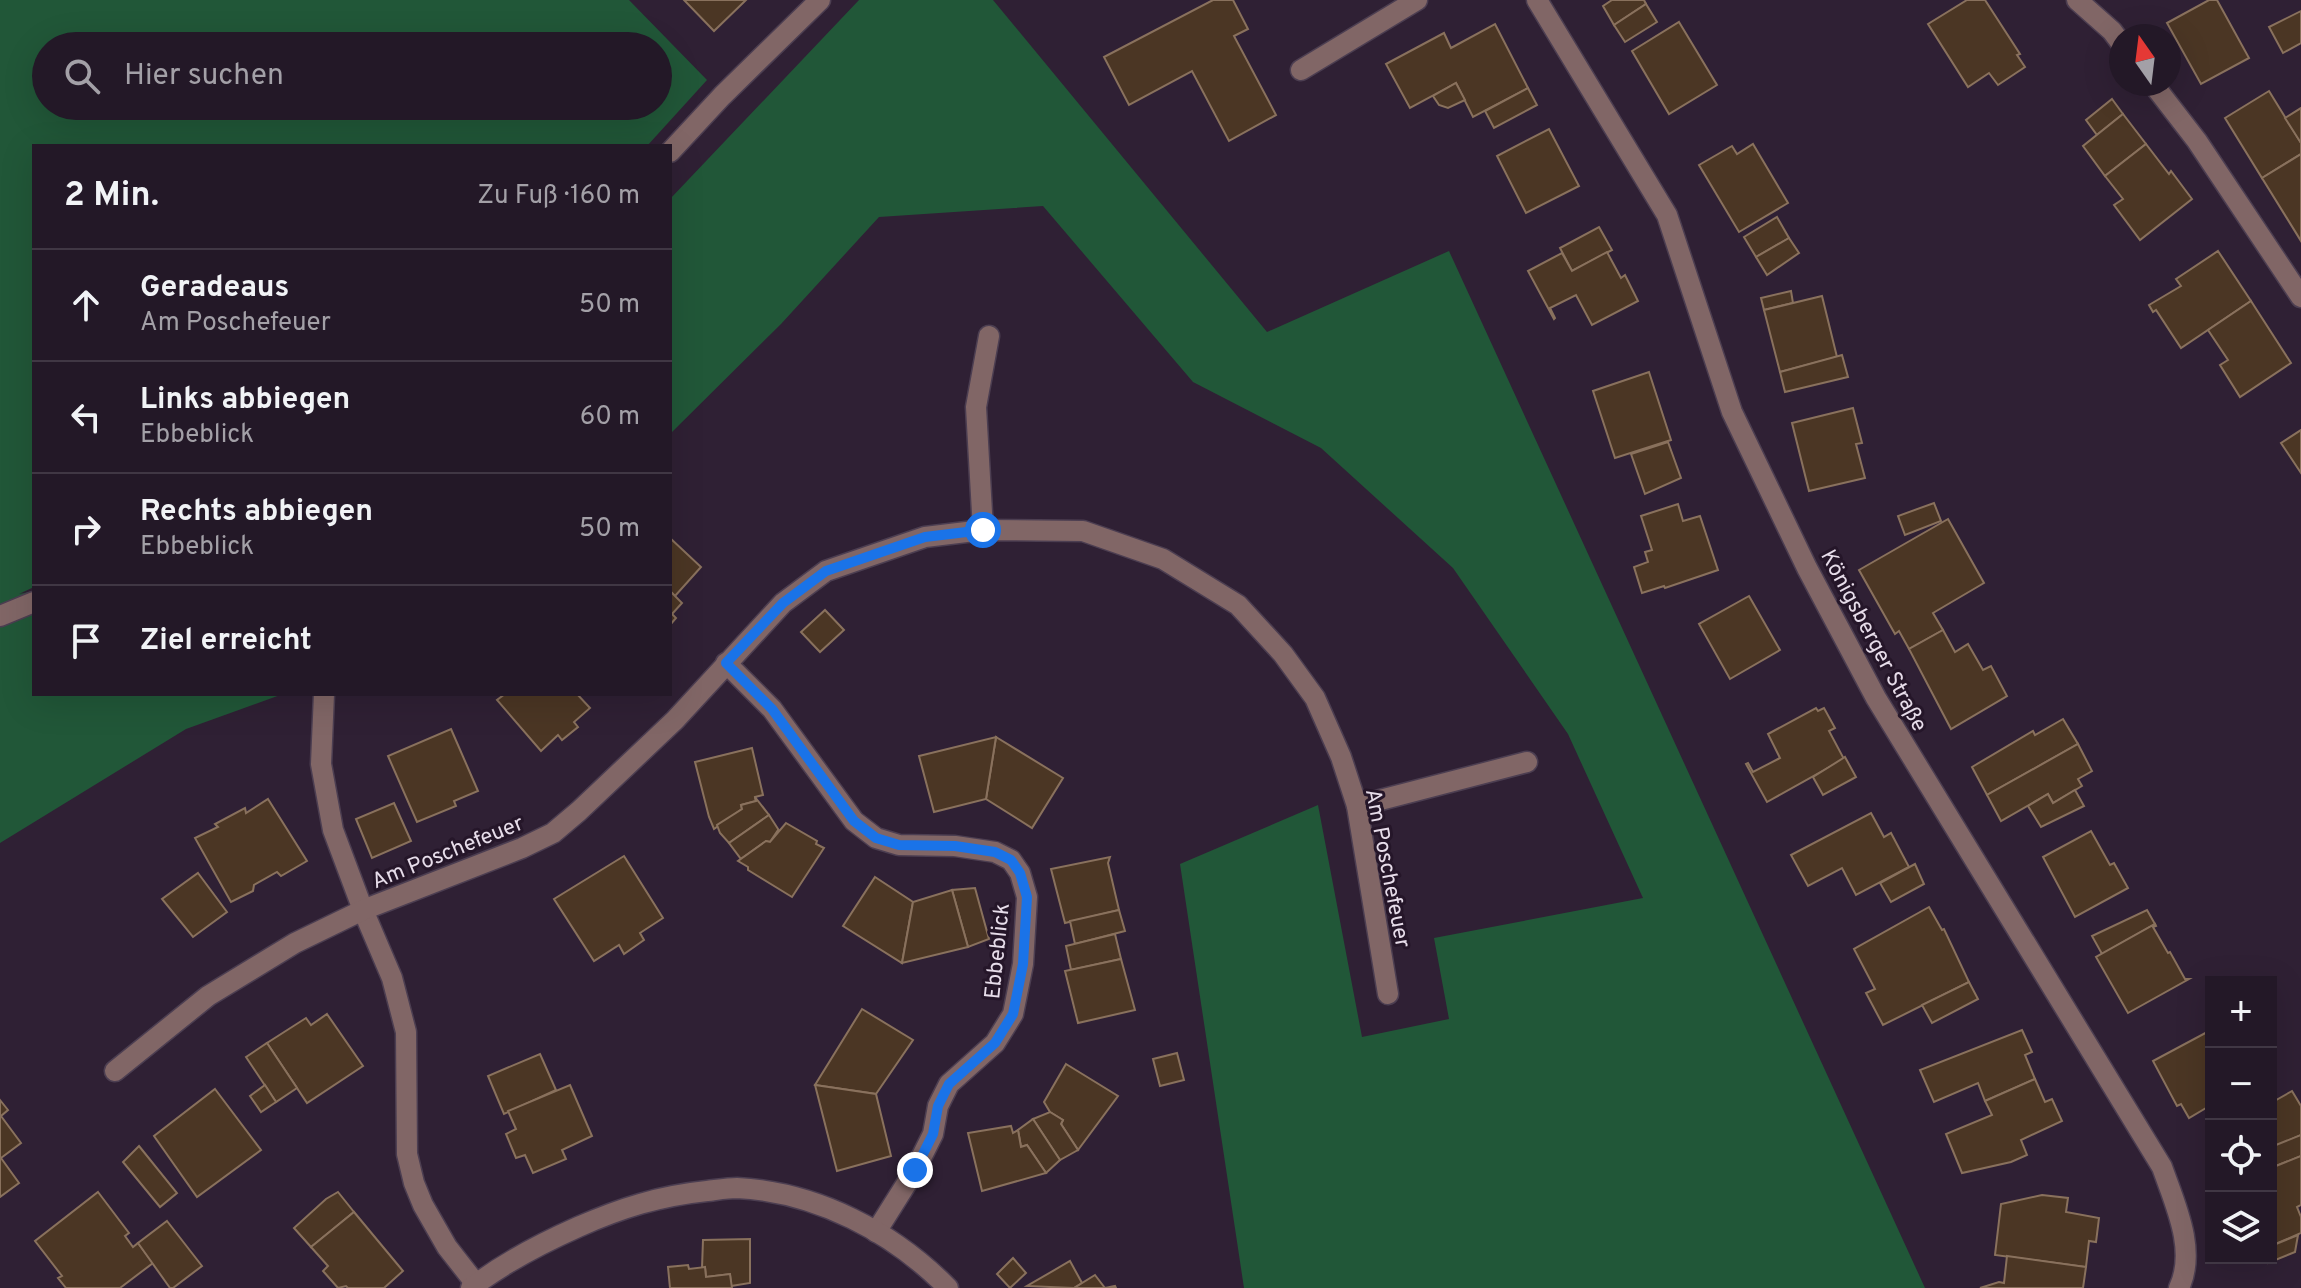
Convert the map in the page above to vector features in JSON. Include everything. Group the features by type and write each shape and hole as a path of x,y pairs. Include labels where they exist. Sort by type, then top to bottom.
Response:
{"street":[{"path":"672,150 820,0"},
{"path":"1301,70 1417,0"},
{"name":"Königsberger Straße","path":"1537,0 1667,215 1732,412 1807,568 1876,698 2162,1167 2182,1222 2187,1273 2179,1288"},
{"path":"2077,0 2109,28"},
{"path":"2162,96 2197,141 2301,297"},
{"path":"983,530 976,407 989,336"},
{"name":"Am Poschefeuer","path":"115,1071 208,996 295,943 363,910 553,833 675,720 783,603 826,571 925,537 983,530 1083,531 1163,559 1238,605 1283,654 1315,698 1341,757 1357,806 1388,994"},
{"path":"0,616 32,603"},
{"name":"Ebbeblick","path":"726,663 772,709 854,821 876,838 899,845 955,846 995,852 1011,860 1020,873 1027,897 1023,964 1013,1014 995,1043 949,1084 938,1106 933,1134 915,1170 876,1232"},
{"name":"Am Poschefeuer","path":"324,696 321,764 333,830 392,978 406,1032 407,1154 414,1183 447,1247 474,1286"},
{"path":"1357,806 1527,762"},
{"path":"474,1286 547,1241 621,1208 676,1194 735,1188 780,1194 836,1209 929,1269 948,1288"}],"green space":[{"path":"0,0 629,0 660,32 32,32 32,120 671,120 649,144 32,144 32,588 19,594 32,591 32,696 277,696 186,729 0,843"},
{"path":"859,0 993,0 1267,332 1449,251 1925,1288 1244,1288 1180,864 1318,805 1362,1037 1449,1019 1434,938 1643,898 1568,734 1453,568 1321,448 1193,382 1043,206 879,217 781,324 672,432 672,197"},
{"path":"672,44 707,80 672,118"}],"building":[{"path":"684,0 746,0 714,31"},
{"path":"1213,0 1233,0 1248,29 1234,36 1276,115 1229,141 1192,71 1129,105 1104,57"},
{"path":"1612,0 1644,0 1646,4 1614,25 1603,6"},
{"path":"1967,0 1985,0 2025,67 1998,85 1989,73 1968,87 1928,24"},
{"path":"2209,0 2217,0 2249,58 2201,84 2181,48 2181,24 2167,23"},
{"path":"1646,4 1657,22 1625,42 1614,25"},
{"path":"2301,11 2301,43 2283,53 2269,27"},
{"path":"1679,22 1717,85 1669,114 1632,51"},
{"path":"1495,24 1528,88 1473,117 1456,83 1410,108 1386,64 1444,33 1451,48"},
{"path":"1456,83 1465,100 1448,108 1439,105 1433,96"},
{"path":"1528,88 1537,105 1494,128 1485,111"},
{"path":"2269,91 2301,143 2301,154 2262,178 2225,118"},
{"path":"2112,99 2123,114 2097,135 2086,120"},
{"path":"2301,108 2301,143 2285,118"},
{"path":"2123,114 2146,144 2105,176 2083,146"},
{"path":"1549,129 1579,186 1526,213 1497,156"},
{"path":"1753,144 1788,203 1739,232 1699,165 1732,146 1737,154"},
{"path":"2146,144 2192,199 2140,240 2114,205 2123,199 2105,176"},
{"path":"2301,154 2301,241 2262,178"},
{"path":"1777,217 1789,238 1756,257 1744,237"},
{"path":"1599,227 1612,250 1572,271 1560,248"},
{"path":"1789,238 1799,253 1767,275 1756,257"},
{"path":"2218,251 2251,301 2181,348 2156,310 2153,312 2149,305 2181,286 2176,279"},
{"path":"1607,252 1621,278 1625,275 1638,301 1592,325 1576,295 1550,308 1554,319 1528,271 1562,253 1572,271"},
{"path":"1791,291 1793,303 1764,310 1761,298"},
{"path":"1822,296 1837,357 1780,372 1764,310"},
{"path":"2251,301 2291,363 2240,397 2220,365 2228,360 2208,330"},
{"path":"1842,355 1848,377 1785,392 1780,372"},
{"path":"1649,372 1671,440 1615,458 1593,391"},
{"path":"1853,408 1862,443 1856,444 1865,478 1809,491 1792,423"},
{"path":"2301,430 2301,473 2281,443"},
{"path":"1668,442 1681,478 1645,494 1631,454"},
{"path":"1934,503 1941,521 1905,535 1898,516"},
{"path":"1678,504 1683,521 1700,516 1718,570 1642,593 1634,567 1648,562 1645,552 1652,550 1641,516"},
{"path":"1948,519 1984,583 1933,613 1943,630 1909,649 1899,631 1895,634 1859,570"},
{"path":"672,540 701,567 675,596 672,593"},
{"path":"672,593 682,603 672,614"},
{"path":"1749,596 1780,650 1730,679 1699,624"},
{"path":"825,610 844,630 820,652 801,632"},
{"path":"1943,630 1955,652 1968,644 1983,670 1991,666 2007,696 1951,729 1909,649"},
{"path":"502,696 579,696 590,708 574,722 578,727 562,740 558,735 541,751 497,700"},
{"path":"1816,708 1818,711 1824,708 1835,728 1829,731 1844,759 1767,802 1746,764 1753,772 1780,758 1768,734"},
{"path":"2063,719 2078,744 1987,795 1972,767 2033,731 2035,735"},
{"path":"451,729 478,791 454,801 456,806 417,822 388,756"},
{"path":"996,737 1063,778 1032,828 986,799"},
{"path":"996,737 986,799 934,812 919,756"},
{"path":"2078,744 2092,771 2078,779 2082,786 2053,803 2048,794 2001,821 1987,795"},
{"path":"752,748 763,795 755,797 756,801 741,805 742,809 714,829 695,762"},
{"path":"1845,757 1856,777 1823,795 1813,777"},
{"path":"2075,790 2084,806 2041,827 2028,806 2048,794 2053,803"},
{"path":"755,797 769,815 729,843 717,825 742,809 741,805 756,801"},
{"path":"268,799 307,861 281,876 277,872 254,885 253,891 231,902 195,838 218,827 215,824 245,808 246,813"},
{"path":"394,803 411,841 372,858 356,819"},
{"path":"1871,813 1884,837 1891,833 1909,867 1856,895 1842,868 1808,886 1791,855"},
{"path":"769,815 780,832 778,830 770,842 766,841 741,859 729,843"},
{"path":"786,823 824,848 792,897 738,861 766,841 770,842"},
{"path":"2091,831 2110,865 2114,863 2128,888 2075,917 2043,857"},
{"path":"624,856 663,918 640,933 644,940 624,954 619,945 594,961 554,899"},
{"path":"1110,857 1108,863 1119,910 1065,923 1051,869"},
{"path":"1915,864 1924,884 1891,902 1880,883"},
{"path":"198,873 227,912 193,937 162,899"},
{"path":"875,877 913,902 902,963 843,926"},
{"path":"975,888 989,939 968,947 952,890"},
{"path":"952,890 968,947 902,963 913,902"},
{"path":"1929,907 1944,929 1969,982 1883,1025 1866,993 1875,989 1854,949"},
{"path":"1119,910 1125,931 1075,944 1070,921"},
{"path":"2147,910 2155,924 2102,954 2092,936"},
{"path":"2155,924 2153,927 2168,953 2185,979 2189,979 2128,1013 2096,957"},
{"path":"1115,934 1121,959 1071,970 1066,946"},
{"path":"1121,959 1135,1010 1078,1023 1065,971"},
{"path":"1969,982 1978,999 1932,1023 1922,1005"},
{"path":"862,1009 913,1040 876,1094 815,1085"},
{"path":"327,1014 363,1066 307,1103 267,1043 306,1018 311,1025"},
{"path":"2022,1030 2032,1052 2025,1055 2035,1079 1985,1101 1978,1083 1934,1102 1920,1070"},
{"path":"2205,1033 2205,1109 2189,1118 2181,1104 2177,1106 2153,1061"},
{"path":"267,1043 297,1088 276,1102 246,1057"},
{"path":"1177,1053 1184,1080 1160,1086 1153,1059"},
{"path":"540,1054 556,1090 504,1114 488,1076"},
{"path":"1066,1064 1118,1096 1078,1150 1061,1124 1063,1120 1050,1112 1044,1102"},
{"path":"2035,1079 2045,1102 2052,1099 2062,1121 2021,1140 2027,1155 2011,1162 1962,1173 1946,1134 1992,1115 1985,1101"},
{"path":"265,1085 276,1102 261,1112 250,1096"},
{"path":"570,1085 592,1136 562,1150 566,1159 533,1173 525,1155 516,1158 506,1134 516,1129 508,1111"},
{"path":"815,1085 876,1094 891,1156 837,1171"},
{"path":"215,1089 261,1150 197,1197 154,1136"},
{"path":"2292,1091 2301,1106 2301,1135 2277,1146 2277,1120 2277,1100"},
{"path":"0,1100 8,1110 1,1116 21,1143 1,1158 19,1183 0,1197"},
{"path":"1050,1112 1063,1120 1061,1124 1078,1150 1060,1160 1033,1119"},
{"path":"1033,1119 1060,1160 1046,1173 1027,1145 1021,1147 1018,1130"},
{"path":"1011,1126 1013,1133 1018,1130 1021,1147 1027,1145 1046,1173 982,1191 968,1133"},
{"path":"2301,1135 2301,1156 2277,1166 2277,1145"},
{"path":"139,1146 177,1193 160,1207 123,1162"},
{"path":"2301,1156 2301,1205 2297,1207 2301,1217 2301,1233 2277,1243 2277,1192 2277,1166"},
{"path":"98,1192 129,1233 125,1236 133,1247 138,1243 153,1263 120,1288 66,1288 58,1278 62,1276 35,1241"},
{"path":"338,1192 354,1212 311,1247 294,1228"},
{"path":"2042,1195 2068,1198 2066,1212 2099,1218 2096,1242 2089,1241 2086,1267 1995,1255 2001,1204"},
{"path":"354,1212 403,1271 384,1288 338,1288 323,1271 328,1266 311,1247"},
{"path":"167,1221 202,1266 173,1288 138,1243"},
{"path":"2298,1235 2295,1252 2277,1259 2277,1244"},
{"path":"750,1239 750,1283 731,1286 730,1274 706,1277 705,1267 702,1268 703,1240"},
{"path":"2007,1256 2086,1267 2083,1288 1980,1288 2004,1283"},
{"path":"1013,1258 1026,1273 1010,1288 997,1274"},
{"path":"1070,1261 1082,1283 1074,1288 1027,1286"},
{"path":"688,1265 689,1269 705,1267 706,1277 730,1274 732,1288 670,1288 668,1267"},
{"path":"1095,1275 1105,1288 1074,1288"}],"route":[{"path":"915,1170 933,1134 938,1106 949,1084 995,1043 1013,1014 1023,964 1027,897 1020,873 1011,860 995,852 955,846 899,845 876,838 854,821 772,709 726,663 783,603 826,571 925,537 983,530"}]}
